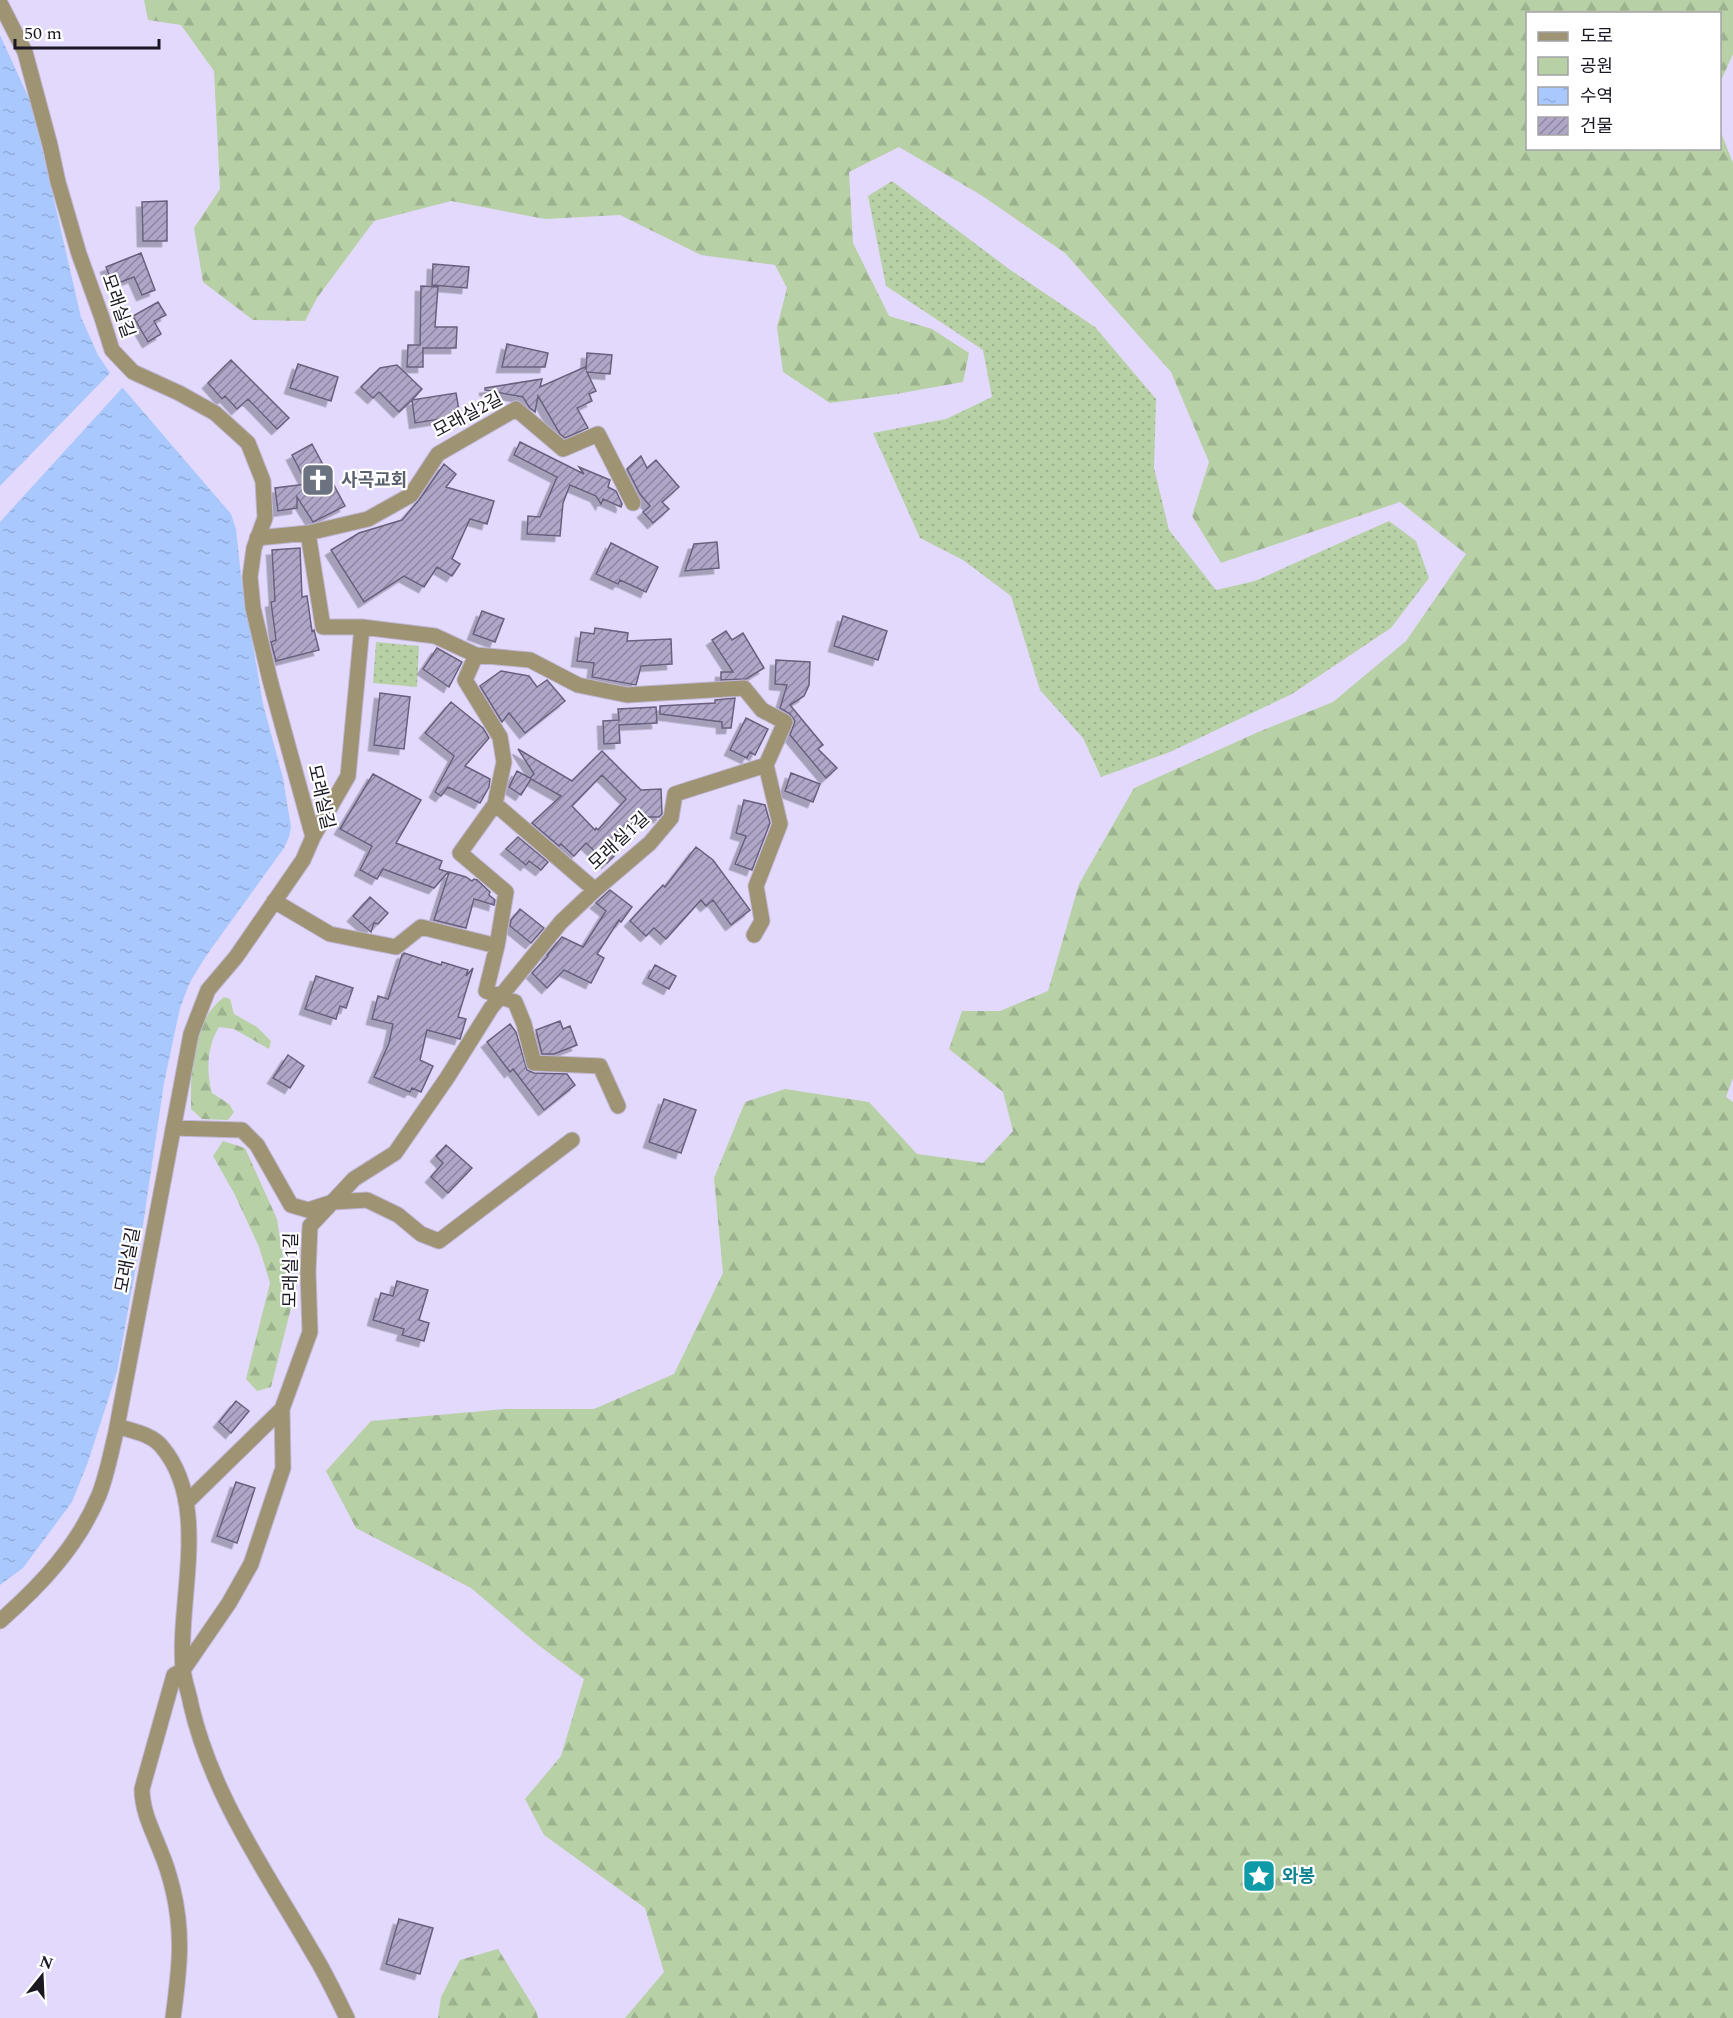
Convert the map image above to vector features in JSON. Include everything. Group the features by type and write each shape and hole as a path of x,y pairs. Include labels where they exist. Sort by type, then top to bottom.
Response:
{"street":[{"name":"모래실길","path":"0,3 25,52 79,254 112,350 133,372 215,413 248,443 263,481 265,518 254,548 250,577 253,608 270,680 313,837 303,860 236,957 208,990 191,1034 117,1426 100,1492 85,1525 49,1575 0,1622"},
{"name":"모래실2길","path":"258,538 308,533 368,519 411,495 438,454 516,409 563,449 598,434 633,503"},
{"path":"308,533 323,627 362,627 435,636 476,655 530,660 578,685 627,695 744,688 762,710 785,722 766,765 780,824 756,886 762,921 754,935"},
{"path":"313,837 348,776 362,627"},
{"path":"476,655 465,680 500,736 504,762 495,804 460,853 506,892 497,946 486,991 515,1002 524,1024 534,1063 600,1066 618,1106"},
{"name":"모래실1길","path":"186,1503 282,1409 310,1332 308,1272 310,1226 354,1179 395,1153 500,998 561,922 657,835 671,818 675,794 766,765"},
{"path":"495,804 595,890"},
{"path":"274,901 330,934 396,946 421,927 497,946"},
{"path":"173,1128 242,1131 257,1145 291,1205 308,1210 333,1202 367,1200 398,1215 421,1234 439,1241 572,1140"},
{"path":"173,2018 180,1965 180,1931 163,1856 142,1804 142,1789 174,1675 183,1670 251,1564 283,1468 282,1409"},
{"path":"117,1426 147,1436 162,1446 177,1472 186,1503 189,1544 183,1670 203,1746 224,1800 315,1955 347,2018"}],"green space":[{"path":"144,0 1733,0 1733,54 1721,81 1721,12 1526,12 1526,150 1721,150 1721,133 1733,163 1733,1078 1726,1097 1733,1102 1733,2018 625,2018 664,1972 645,1908 544,1835 525,1799 561,1756 584,1679 537,1644 471,1588 356,1528 326,1471 371,1421 505,1409 594,1409 674,1374 723,1273 714,1178 745,1102 785,1089 869,1102 917,1154 983,1163 1013,1131 1003,1092 949,1049 962,1011 1000,1011 1048,991 1079,884 1134,788 1256,733 1333,702 1406,641 1466,554 1400,502 1221,563 1192,516 1209,462 1171,372 1065,253 981,195 899,147 849,172 853,243 889,316 932,329 969,353 963,382 830,403 783,372 777,327 787,288 775,265 701,255 620,215 545,219 451,201 374,221 317,298 305,321 253,320 203,282 194,228 220,189 214,71 181,25 148,20"},
{"path":"892,181 1009,269 1095,327 1156,399 1154,468 1169,530 1216,590 1255,581 1389,521 1416,541 1429,578 1391,628 1292,694 1170,752 1101,777 1083,738 1040,690 1011,596 963,560 920,538 873,433 946,419 992,397 983,350 886,286 868,196"},
{"path":"376,642 419,646 417,687 373,683"},
{"path":"224,997 230,999 234,1014 257,1027 271,1041 269,1049 234,1029 219,1027 210,1051 208,1068 210,1085 212,1093 229,1104 234,1112 228,1120 202,1119 191,1109 192,1063 204,1020"},
{"path":"223,1141 245,1148 277,1219 291,1308 271,1387 257,1391 246,1379 270,1283 259,1247 235,1195 213,1156"},
{"path":"498,1949 538,2018 438,2018 441,1997 460,1960"}],"water":[{"path":"0,35 32,105 81,317 98,355 110,373 231,514 236,529 241,575 263,704 283,778 291,827 284,848 206,956 190,982 180,1008 164,1083 142,1232 117,1372 88,1462 72,1502 23,1568 0,1585"}],"pier":[{"path":"110,373 123,387 0,522 0,486"}],"building":[{"path":"167,201 167,241 143,241 142,202"},
{"path":"141,253 155,290 142,295 134,277 113,285 106,267"},
{"path":"433,264 469,267 467,288 432,285"},
{"path":"421,286 438,287 435,327 457,327 456,348 423,348 423,367 407,367 408,345 420,345"},
{"path":"158,302 166,315 154,321 161,334 148,342 133,316"},
{"path":"507,344 548,353 545,367 502,367"},
{"path":"587,353 612,355 610,374 587,372 596,391 589,394 592,401 577,408 588,428 565,438 560,434 538,396 535,412 523,397 485,390 485,388 542,379 540,387 585,367 586,369"},
{"path":"231,360 289,418 277,429 248,399 237,409 225,396 222,399 208,383"},
{"path":"298,364 338,377 331,401 290,388"},
{"path":"397,365 422,389 399,412 379,392 373,398 361,387 380,368"},
{"path":"456,393 460,416 415,423 412,400"},
{"path":"520,442 584,474 579,467 610,480 608,487 616,491 622,504 621,507 603,499 601,504 596,496 570,485 563,503 560,536 527,534 528,516 540,517 557,477 514,455"},
{"name":"사곡교회","path":"312,444 345,506 313,522 297,497 297,508 278,511 275,488 307,484 292,455"},
{"path":"641,456 647,468 656,460 679,487 662,502 669,509 653,523 643,512 650,506 640,494 627,469"},
{"path":"444,464 456,474 446,487 494,501 487,524 470,519 452,559 460,564 452,576 437,567 424,587 404,576 364,602 331,550 359,533 402,520"},
{"path":"717,542 719,568 685,571 694,544"},
{"path":"611,543 658,567 646,592 620,580 618,584 596,574"},
{"path":"300,548 302,597 307,596 312,631 314,630 319,650 276,661 271,642 276,640 271,602 275,601 272,550"},
{"path":"482,611 504,619 495,642 473,634"},
{"path":"843,616 887,631 878,660 834,646"},
{"path":"595,628 628,633 627,641 671,639 672,664 641,666 636,685 592,677 594,663 577,661 581,632 594,634"},
{"path":"726,631 732,640 743,633 764,668 746,679 721,680 721,672 733,672 712,640"},
{"path":"437,648 462,662 449,687 423,669"},
{"path":"776,660 810,662 809,685 804,696 790,705 823,745 818,749 837,768 826,778 790,735 795,721 790,714 780,708 787,685 775,684"},
{"path":"501,671 529,676 537,687 547,680 565,701 525,733 509,713 502,722 480,686"},
{"path":"380,693 410,697 404,749 374,745"},
{"path":"735,698 731,728 722,728 722,722 660,714 660,706 715,703 715,700"},
{"path":"451,702 483,728 489,738 465,766 490,779 489,787 480,803 448,787 441,796 435,792 454,756 425,733"},
{"path":"656,707 657,723 619,725 620,743 604,744 603,721 619,720 618,709"},
{"path":"746,718 768,729 755,755 750,752 747,758 730,750"},
{"path":"518,749 572,781 602,751 641,790 661,789 662,814 659,817 638,817 613,845 619,851 607,863 586,843 574,856 532,823 561,796 531,779 521,795 509,787 517,771 530,778 534,774","holes":["602,775 626,799 598,830 596,828 595,830 572,806"]},
{"path":"791,773 820,784 813,802 785,791"},
{"path":"373,774 421,800 396,843 442,861 439,869 448,872 434,888 383,869 377,879 360,870 372,846 340,829"},
{"path":"744,800 765,805 770,823 752,870 735,864 746,836 736,833"},
{"path":"518,837 548,862 541,870 529,861 526,865 506,849"},
{"path":"696,847 713,860 750,910 731,925 713,900 706,906 701,900 666,939 654,928 646,936 630,921 663,885 665,887"},
{"path":"449,872 472,881 477,880 495,900 494,905 474,899 466,928 434,920"},
{"path":"610,890 632,907 621,922 619,920 597,954 604,958 591,983 564,970 547,988 532,973 562,937 583,947 606,911 596,903"},
{"path":"370,897 388,913 378,924 374,923 371,932 353,916"},
{"path":"520,909 544,928 531,943 510,926 511,920"},
{"path":"404,953 441,965 442,962 468,970 466,976 473,968 458,1017 466,1019 460,1039 427,1030 420,1060 433,1066 421,1092 412,1088 410,1092 374,1077 389,1043 393,1024 372,1019 378,996 388,999"},
{"path":"655,965 676,976 669,989 648,978"},
{"path":"316,976 353,988 346,1008 340,1006 336,1019 305,1009"},
{"path":"560,1021 563,1029 570,1026 577,1045 554,1054 542,1054 536,1030"},
{"path":"510,1024 516,1032 527,1070 534,1073 567,1074 575,1085 544,1110 513,1069 510,1072 487,1042"},
{"path":"288,1055 304,1066 290,1088 273,1078"},
{"path":"664,1099 696,1110 681,1153 649,1142"},
{"path":"446,1145 472,1168 448,1193 431,1177 443,1163 436,1156"},
{"path":"397,1281 428,1290 419,1320 429,1323 424,1341 402,1335 404,1329 373,1320 381,1293 393,1296"},
{"path":"236,1401 249,1411 231,1433 219,1422"},
{"path":"236,1482 255,1488 237,1543 217,1536"},
{"path":"399,1919 433,1928 420,1974 386,1964"}],"place":[{"name":"사곡교회","path":"318,480"},
{"name":"와봉","path":"1259,1876"}]}
